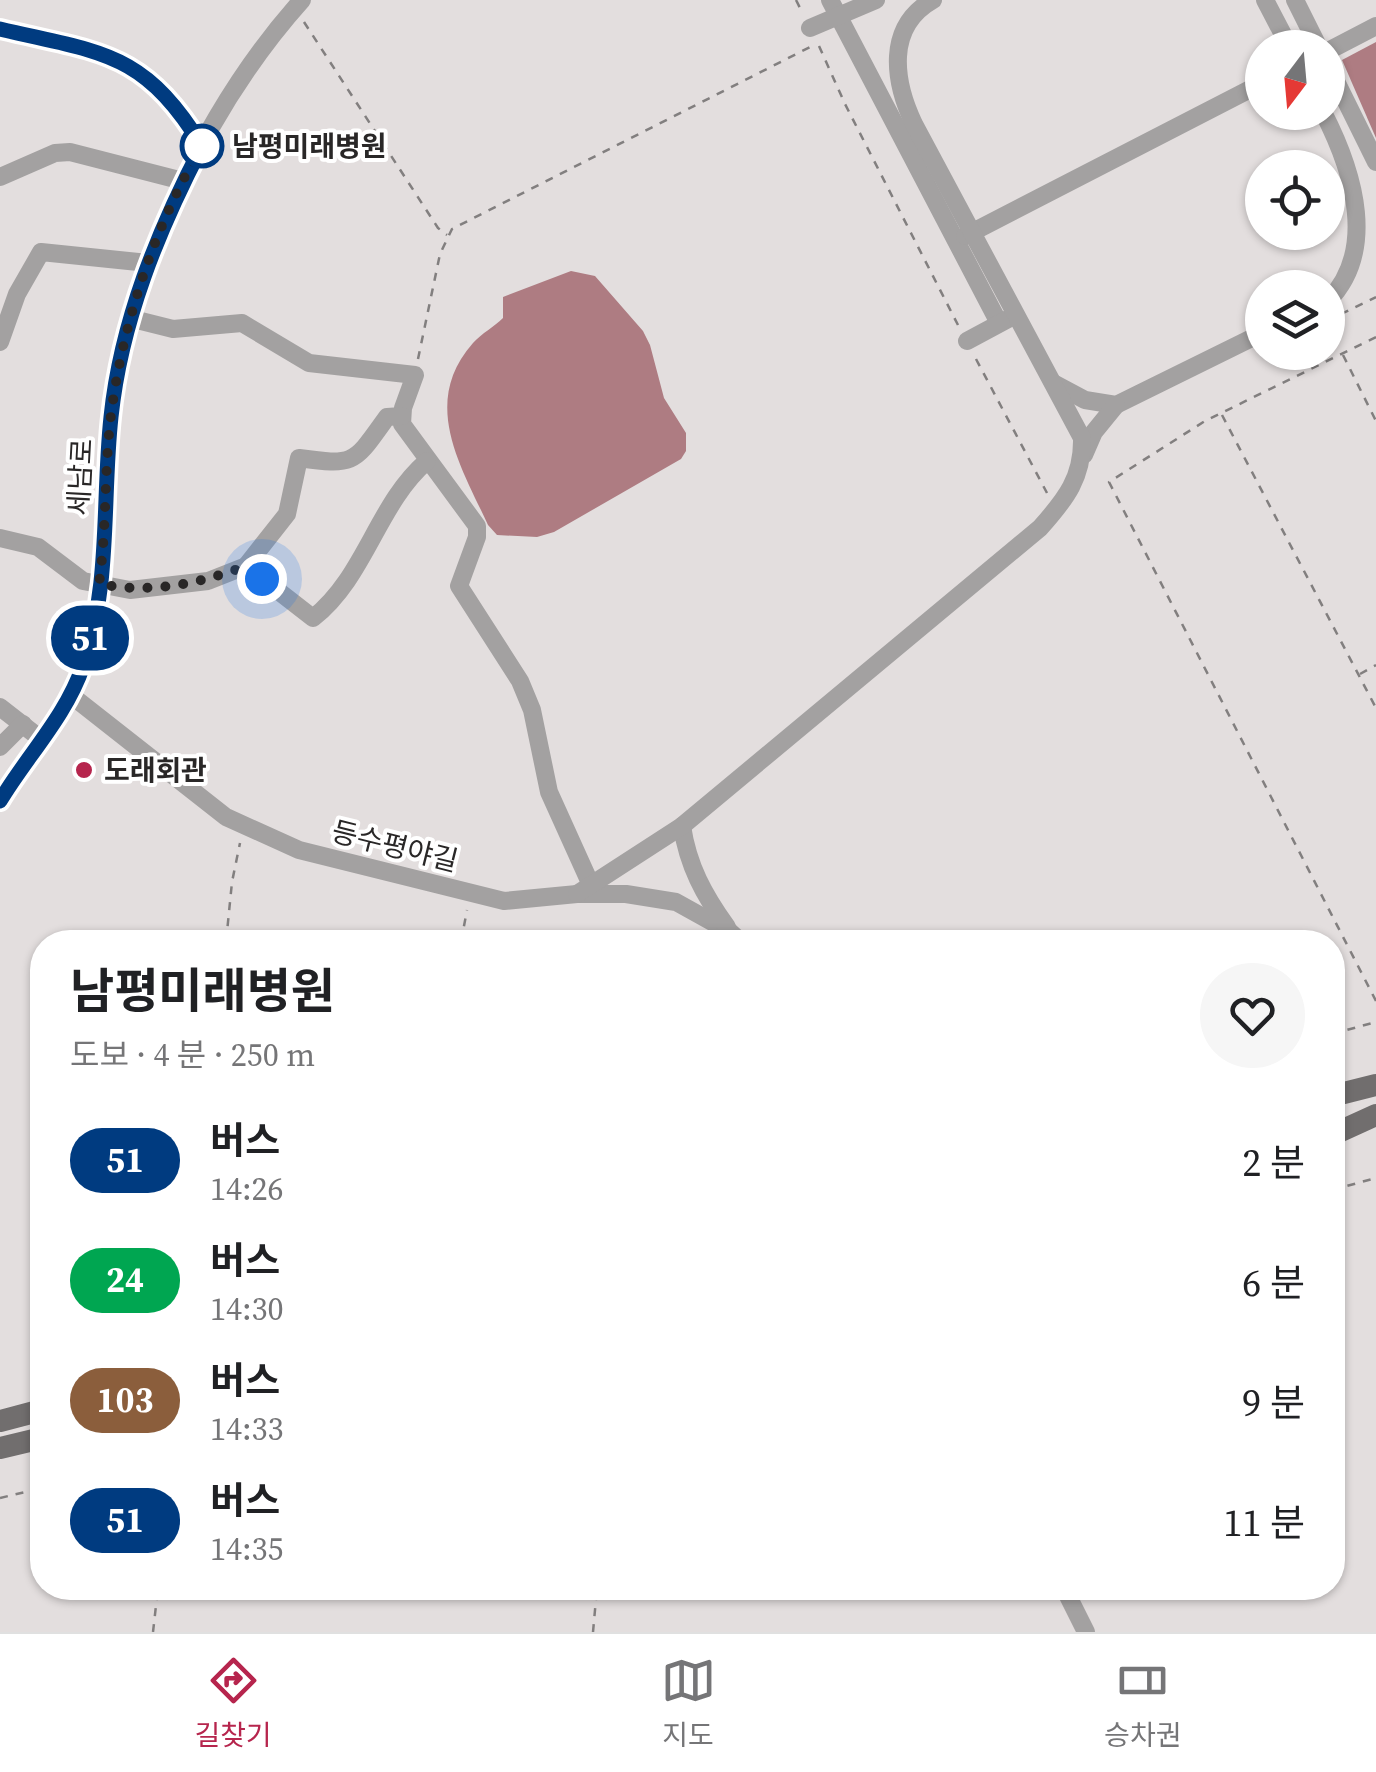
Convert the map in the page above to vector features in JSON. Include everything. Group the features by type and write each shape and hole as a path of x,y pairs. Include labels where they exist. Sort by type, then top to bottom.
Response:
{"main road":[{"path":"1345,1121 1376,1114"},
{"path":"1345,1129 1376,1114"},
{"path":"0,1421 30,1413"},
{"path":"0,1448 30,1441"}],"street":[{"path":"830,0 964,236 1017,314 1082,438 1082,460"},
{"path":"810,28 876,0"},
{"path":"933,0 914,16 899,40 899,90 1000,324"},
{"path":"1265,0 1281,30"},
{"path":"1295,0 1310,30"},
{"name":"세남로","path":"0,801 72,696 88,652 106,526 110,420 118,374 148,263 182,181 202,146 246,73 298,4"},
{"path":"1345,42 1376,26"},
{"path":"0,29 92,50 140,72 181,112 202,146"},
{"path":"964,236 1245,92"},
{"path":"1345,99 1376,162"},
{"path":"1333,130 1374,215"},
{"path":"0,176 55,153 70,152 182,181"},
{"path":"1345,288 1360,277 1375,242"},
{"path":"0,342 17,294 41,252 148,263"},
{"path":"967,341 1017,314"},
{"path":"133,319 173,328 242,323 309,362 415,375 402,416 405,431 477,526 477,537 459,586 520,681 532,710 548,792 584,890 682,826 1040,528 1076,482 1094,432 1116,404 1245,340"},
{"path":"1055,384 1085,400 1116,404"},
{"path":"0,538 38,547 82,580 99,584 130,590 208,581 246,566 287,514 299,458 335,463 353,459 387,418 402,416"},
{"path":"246,566 313,618 334,601 401,487 428,461"},
{"name":"등수평야길","path":"72,696 210,806 245,827 299,850 504,901 584,890 676,902 724,930"},
{"path":"0,707 41,739"},
{"path":"0,748 23,724"},
{"path":"682,826 693,872 731,930"},
{"path":"1070,1600 1086,1632"}],"path":[{"path":"796,0 810,28"},
{"path":"298,4 438,228 447,236"},
{"path":"415,375 447,236 464,222 818,43 845,104 967,341 1058,508"},
{"path":"1345,312 1376,297"},
{"path":"1345,352 1376,337"},
{"path":"1345,360 1376,421"},
{"path":"1310,370 1221,414 1110,482 1340,930"},
{"path":"1221,414 1376,708"},
{"path":"1358,675 1376,665"},
{"path":"227,930 236,857 245,827"},
{"path":"463,930 470,894"},
{"path":"1345,941 1376,1001"},
{"path":"1345,1030 1376,1022"},
{"path":"1345,1186 1376,1178"},
{"path":"0,1498 30,1491"},
{"path":"152,1632 156,1600"},
{"path":"592,1632 596,1600"}],"shaded area":[{"path":"1376,42 1376,138 1345,67 1345,58"},
{"path":"571,271 595,276 643,331 664,398 686,433 686,451 681,459 554,532 537,537 497,535 488,525 457,457 447,411 449,388 457,366 473,343 503,318 503,297"}],"bus line":[{"name":"51","path":"0,29 92,50 140,72 181,112 202,146 158,234 118,374 110,420 102,566 88,652 72,696 0,801"}],"place":[{"name":"남평미래병원","path":"202,146"},
{"name":"도래회관","path":"84,770"}],"route":[{"path":"202,146 158,234 118,374 110,420 106,526 99,584 130,590 184,584 208,581 246,566 262,579"}]}
